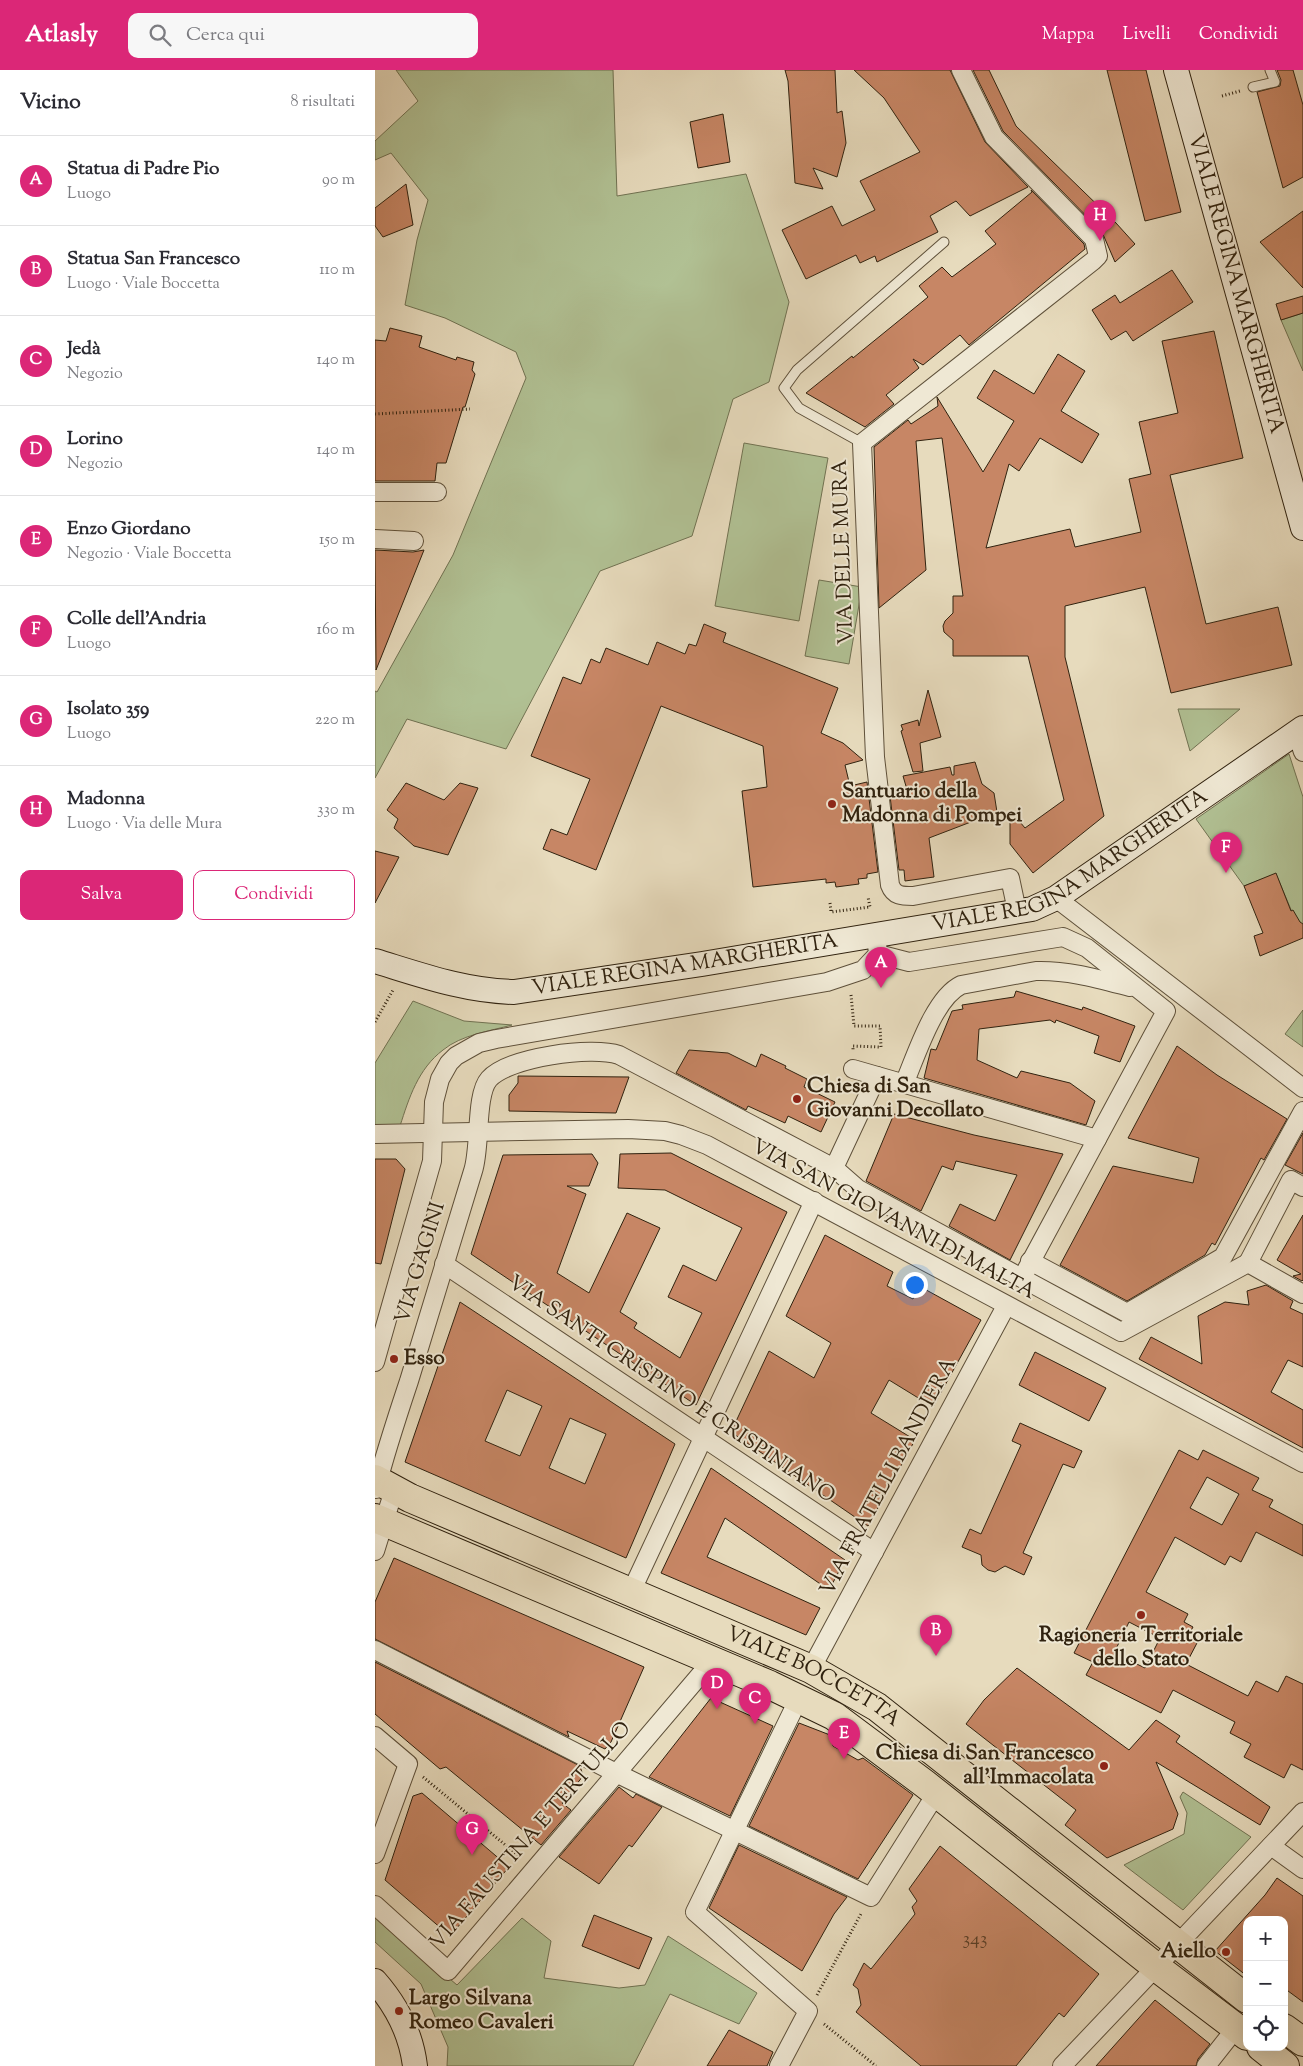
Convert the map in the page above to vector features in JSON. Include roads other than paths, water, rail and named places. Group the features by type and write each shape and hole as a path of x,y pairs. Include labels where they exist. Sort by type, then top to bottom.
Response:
{"main road":[{"name":"VIALE REGINA MARGHERITA","path":"1176,70 1303,528"},
{"name":"VIALE REGINA MARGHERITA","path":"375,961 470,988 513,992 877,944 1032,909 1056,898 1301,738"},
{"name":"VIALE BOCCETTA","path":"380,1485 811,1669 846,1687 877,1708 1243,1996"},
{"name":"VIALE BOCCETTA","path":"379,1521 799,1698 849,1725 1241,2032"},
{"path":"375,1981 396,2009 406,2027 412,2046 415,2066"},
{"path":"1288,2031 1303,2042"},
{"path":"1266,2051 1285,2066"}],"street":[{"name":"VIA DELLE MURA","path":"961,70 994,137 1094,239 1098,256 1093,262 861,443 875,757 892,890 897,895 913,896 1009,878 1017,911"},
{"path":"375,492 437,492"},
{"path":"375,539 414,540"},
{"path":"1056,898 1303,1088"},
{"path":"877,944 909,962 1063,937 1087,948 1166,1011 1022,1278"},
{"name":"VIA GAGINI","path":"375,1362 432,1161 434,1102 445,1070 456,1056 479,1044 496,1039 827,982 863,970 877,944"},
{"path":"904,1084 939,1005 952,990 961,985 1036,971 1047,971 1067,972 1136,988"},
{"name":"VIA GAGINI","path":"375,1551 379,1521 380,1485 444,1264 477,1159 482,1093 485,1085 495,1073 516,1064 587,1051 609,1051 619,1055 834,1168 858,1189 1121,1332 1248,1263"},
{"path":"853,1069 1097,1139"},
{"path":"834,1168 877,1076"},
{"path":"1031,1261 1127,1313 1223,1257 1303,1111"},
{"name":"VIA SAN GIOVANNI DI MALTA","path":"375,1134 628,1129 665,1131 681,1135 707,1145 814,1201 1006,1306 1303,1463"},
{"path":"1303,1187 1291,1180 1248,1263 1303,1294"},
{"path":"631,1592 814,1201"},
{"name":"VIA SANTI CRISPINO E CRISPINIANO","path":"444,1264 874,1552"},
{"name":"VIA FRATELLI BANDIERA","path":"811,1669 1006,1306"},
{"path":"375,1650 617,1773 871,1897 937,1794"},
{"name":"VIA FAUSTINA E TERTULLO","path":"375,1905 448,1971 712,1661"},
{"path":"779,2066 808,2011 695,1912 799,1698"},
{"path":"375,1736 408,1764 375,1854"},
{"path":"1062,2066 1303,1812"},
{"path":"1271,1846 1303,1869"},
{"path":"1206,2066 1241,2032"}],"lane":[{"path":"1253,87 1275,82 1270,70"},
{"path":"861,443 799,408 784,388 797,370 944,242"}],"place":[{"name":"Madonna","path":"1100,241"},
{"name":"Santuario della Madonna di Pompei","path":"832,804"},
{"name":"Colle dell'Andria","path":"1226,873"},
{"name":"Statua di Padre Pio","path":"881,988"},
{"name":"Chiesa di San Giovanni Decollato","path":"797,1099"},
{"name":"Esso","path":"394,1359"},
{"name":"Ragioneria Territoriale dello Stato","path":"1141,1615"},
{"name":"Statua San Francesco","path":"936,1656"},
{"name":"Lorino","path":"717,1709"},
{"name":"Jedà","path":"755,1724"},
{"name":"Enzo Giordano","path":"844,1759"},
{"name":"Chiesa di San Francesco all'Immacolata","path":"1104,1766"},
{"name":"Isolato 359","path":"472,1855"},
{"name":"Aiello","path":"1226,1952"},
{"name":"Largo Silvana Romeo Cavaleri","path":"399,2011"}]}
